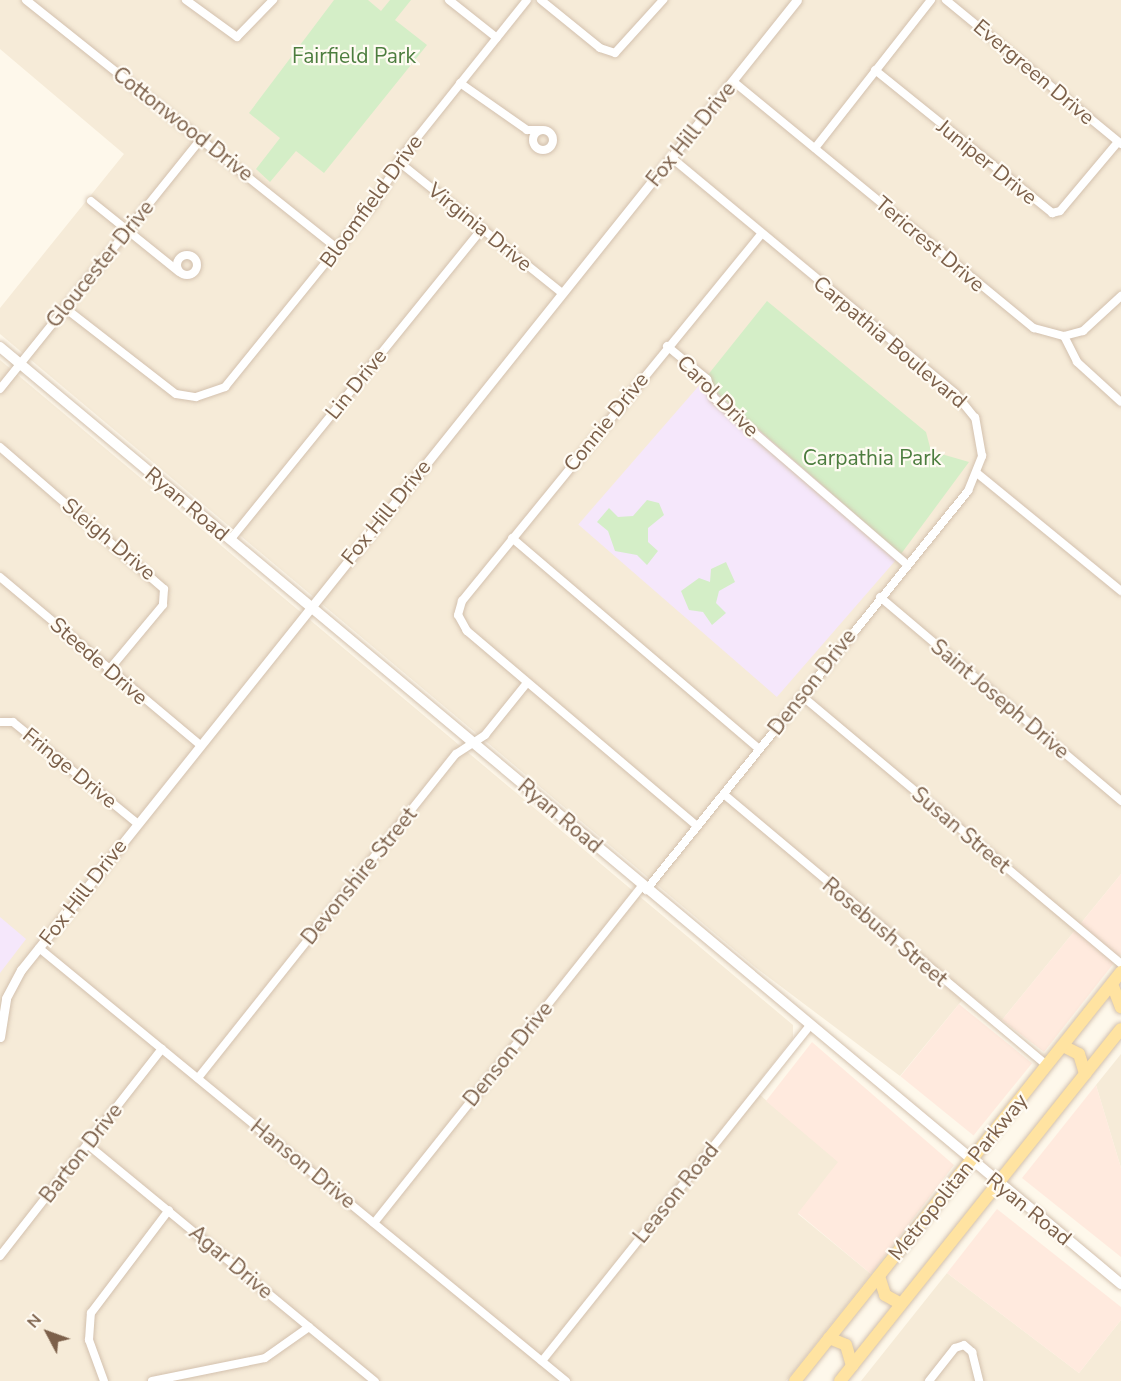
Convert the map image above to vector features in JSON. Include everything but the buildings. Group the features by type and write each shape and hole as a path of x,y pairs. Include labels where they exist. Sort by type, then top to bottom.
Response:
{"main road":[{"name":"Ryan Road","path":"0,347 809,1026 1121,1284"},
{"name":"Metropolitan Parkway","path":"795,1381 1121,972"},
{"path":"1112,984 1121,1008"},
{"name":"Metropolitan Parkway","path":"840,1381 1121,1029"},
{"path":"1063,1046 1079,1054 1085,1074"},
{"path":"879,1276 885,1295 901,1304"},
{"path":"830,1338 846,1345 852,1366"}],"street":[{"name":"Cottonwood Drive","path":"26,0 338,249"},
{"path":"186,0 228,34 242,36 273,0"},
{"path":"449,0 497,38"},
{"name":"Bloomfield Drive","path":"65,308 169,390 210,394 237,375 338,249 399,162 527,0"},
{"path":"541,0 600,48 615,53 663,0"},
{"name":"Fox Hill Drive","path":"0,1037 10,987 39,948 309,606 734,82 797,0"},
{"path":"815,148 931,0"},
{"name":"Evergreen Drive","path":"946,0 1120,143"},
{"name":"Juniper Drive","path":"875,69 1052,213 1060,211 1120,143"},
{"name":"Tericrest Drive","path":"734,82 1028,324 1064,336"},
{"path":"460,84 527,130 541,149 552,144 549,132 527,130"},
{"path":"533,141 540,130"},
{"name":"Gloucester Drive","path":"0,389 201,139"},
{"name":"Carpathia Boulevard","path":"672,158 966,404 981,438 978,474"},
{"name":"Virginia Drive","path":"399,162 562,293"},
{"path":"91,201 168,260 179,272 188,275 196,267 193,258 184,256 168,260"},
{"name":"Lin Drive","path":"230,540 482,228"},
{"name":"Connie Drive","path":"527,683 467,631 458,615 462,601 667,346 761,234"},
{"path":"179,272 177,262 184,256"},
{"path":"1121,296 1091,327 1064,336 1077,362 1121,402"},
{"name":"Carol Drive","path":"667,346 707,378 714,398 906,564"},
{"name":"Sleigh Drive","path":"0,447 164,589 163,605 108,671"},
{"path":"978,474 1121,591"},
{"name":"Denson Drive","path":"374,1223 644,888 726,796 759,749 978,474"},
{"path":"512,538 759,749"},
{"name":"Steede Drive","path":"0,576 108,671 200,745"},
{"name":"Saint Joseph Drive","path":"880,597 1121,801"},
{"path":"527,683 697,826"},
{"name":"Devonshire Street","path":"198,1078 456,754 485,735 527,683"},
{"name":"Susan Street","path":"802,696 1121,964"},
{"name":"Fringe Drive","path":"0,722 13,722 137,823"},
{"name":"Rosebush Street","path":"726,796 1047,1065"},
{"name":"Hanson Drive","path":"39,948 567,1381"},
{"name":"Leason Road","path":"542,1361 809,1026"},
{"name":"Barton Drive","path":"0,1256 162,1049"},
{"name":"Agar Drive","path":"87,1144 375,1381"},
{"path":"104,1381 89,1340 91,1313 169,1210"},
{"path":"152,1381 265,1358 309,1327"},
{"path":"929,1381 955,1348 964,1345 972,1352 979,1381"}],"shaded area":[{"path":"0,0 1121,0 1121,874 1002,1020 968,993 900,1076 755,967 0,334 0,308 124,154 0,49"},
{"path":"0,360 793,1025 793,1038 753,1089 839,1162 798,1214 871,1274 786,1381 0,1381"},
{"path":"703,381 901,554 777,697 578,524"},
{"path":"1121,874 1121,954 1044,1052 1002,1020"},
{"path":"0,917 26,939 0,973"},
{"path":"959,1004 1032,1063 974,1135 900,1076"},
{"path":"812,1042 954,1165 871,1274 798,1213 838,1162 766,1101"},
{"path":"1121,1054 1121,1168 1096,1085"},
{"path":"1096,1085 1121,1168 1121,1257 1022,1178"},
{"path":"997,1209 1121,1307 1121,1320 1079,1373 947,1273"},
{"path":"947,1273 1079,1373 1121,1320 1121,1381 861,1381"}],"green space":[{"name":"Fairfield Park","path":"334,0 368,0 381,11 390,0 411,0 395,20 427,45 324,173 296,151 270,182 256,169 280,138 249,113"},
{"name":"Carpathia Park","path":"767,301 926,432 931,451 969,462 901,554 703,381"},
{"path":"647,500 659,503 664,515 648,528 648,542 658,551 647,565 637,555 615,551 608,531 597,522 609,508 618,517 633,516"},
{"path":"726,562 735,582 719,591 716,603 726,613 712,625 703,612 689,610 681,591 699,578 710,582 711,569"}]}
